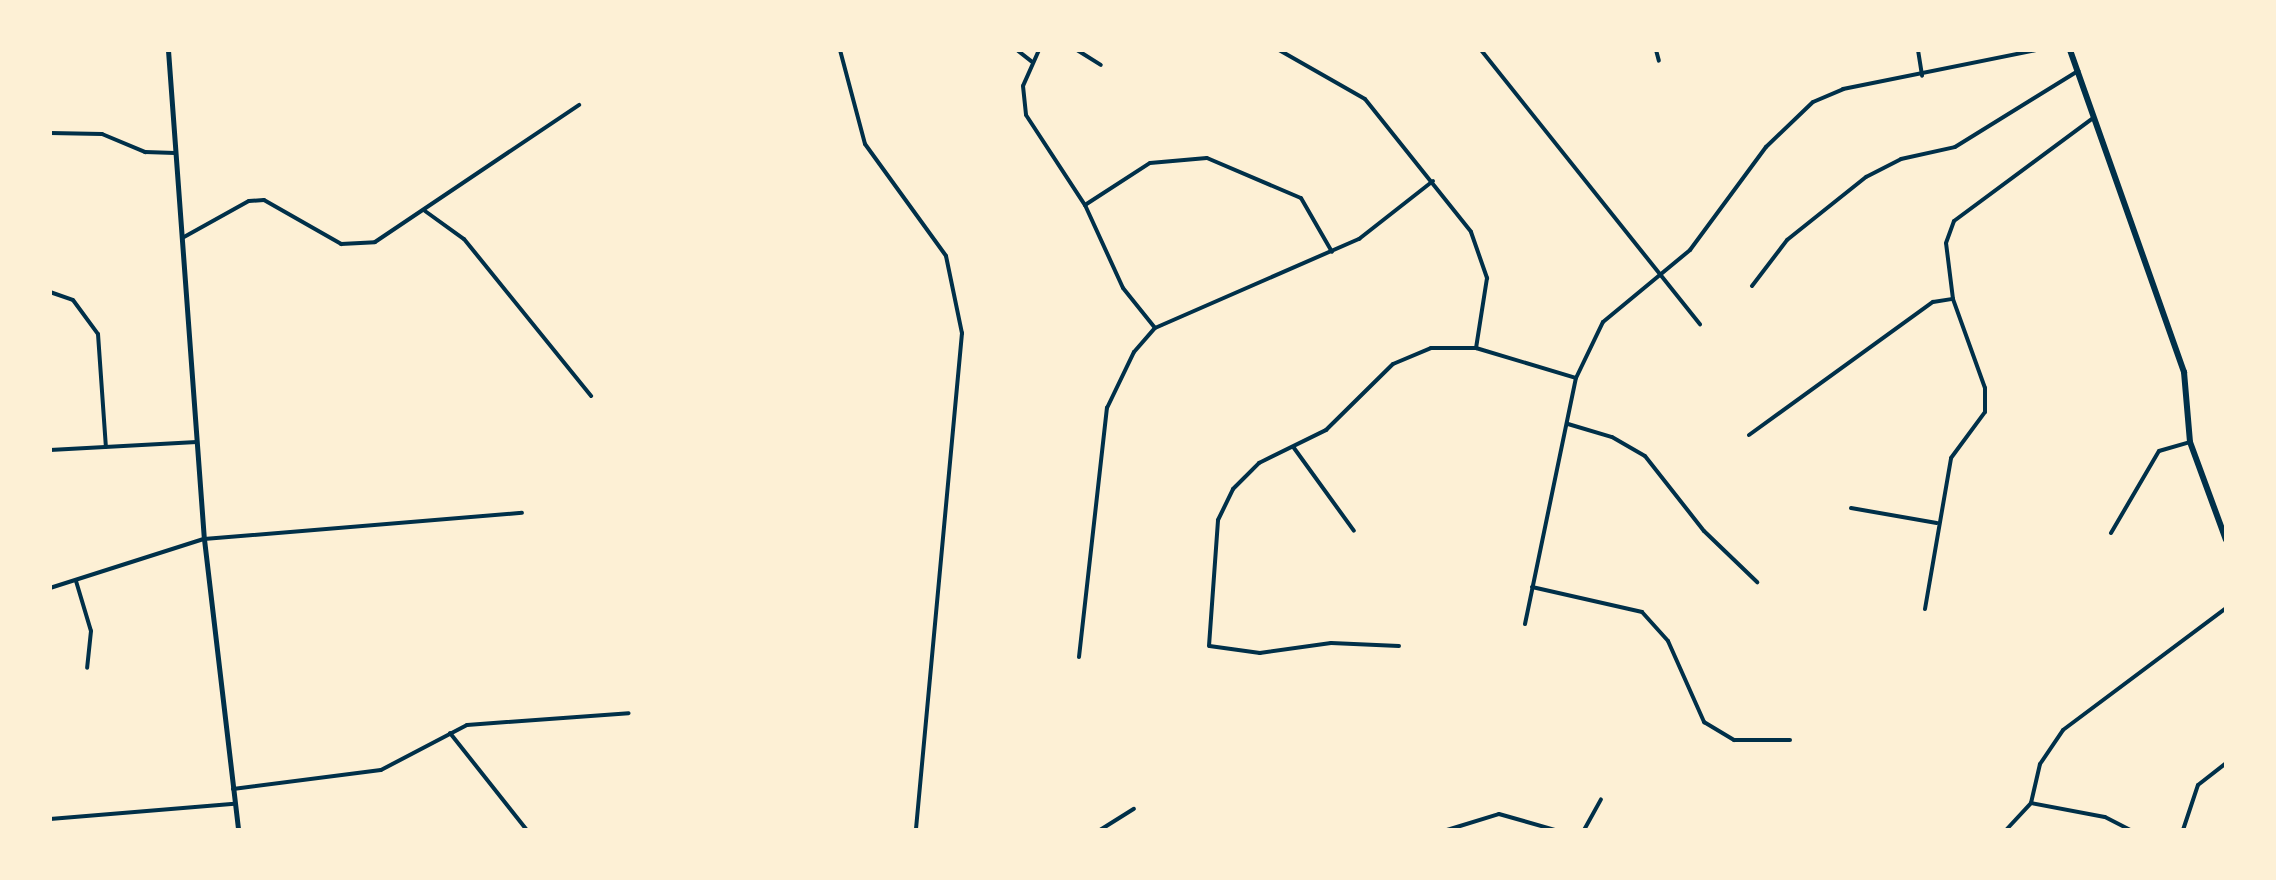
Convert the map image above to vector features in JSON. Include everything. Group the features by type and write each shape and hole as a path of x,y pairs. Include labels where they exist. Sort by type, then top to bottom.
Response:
{"main road":[{"path":"2070,50 2184,372 2190,442 2226,540"}],"street":[{"path":"168,50 204,539 238,830"},
{"path":"840,50 864,144 946,256 962,332 916,830"},
{"path":"1016,50 1031,60"},
{"path":"1039,50 1031,60 1023,86 1026,115 1085,205 1123,288 1155,328"},
{"path":"1077,50 1101,66"},
{"path":"1280,50 1350,85 1433,181 1485,259 1476,348"},
{"path":"1492,50 1483,52 1700,324"},
{"path":"1656,50 1659,61"},
{"path":"1918,50 1922,76"},
{"path":"1525,624 1576,378 1603,322 1708,232 1766,147 1814,102 1842,89 2037,50"},
{"path":"1752,286 1787,240 1866,177 1901,158 1954,147 2078,71"},
{"path":"182,238 249,200 283,205 315,234 341,244 375,242 579,105"},
{"path":"1924,609 1951,458 1985,412 1986,388 1953,299 1946,242 1954,221 2096,116"},
{"path":"50,133 102,134 146,152 175,153"},
{"path":"1085,205 1150,163 1207,158 1301,198 1332,252"},
{"path":"1079,656 1107,408 1118,378 1155,328 1332,252 1433,181"},
{"path":"425,211 464,239 591,396"},
{"path":"50,292 74,300 98,334 106,447"},
{"path":"1748,435 1933,302 1953,299"},
{"path":"1399,646 1330,643 1260,653 1209,646 1218,520 1232,489 1260,464 1326,430 1393,364 1430,348 1476,348 1576,378"},
{"path":"1568,424 1612,436 1645,456 1704,532 1757,582"},
{"path":"50,450 197,442"},
{"path":"2112,534 2159,451 2190,442"},
{"path":"1294,448 1354,531"},
{"path":"1851,508 1937,523"},
{"path":"50,588 204,539 522,513"},
{"path":"76,581 91,631 87,668"},
{"path":"1532,587 1642,612 1668,641 1704,722 1734,740 1790,740"},
{"path":"2006,830 2031,803 2040,764 2063,730 2226,608"},
{"path":"233,789 382,770 450,732 492,720 629,713"},
{"path":"450,732 527,830"},
{"path":"2183,830 2198,785 2226,763"},
{"path":"1584,830 1601,799"},
{"path":"2031,803 2105,817 2131,830"},
{"path":"50,818 234,804"},
{"path":"1100,830 1134,808"},
{"path":"1447,830 1499,814 1555,830"}]}
